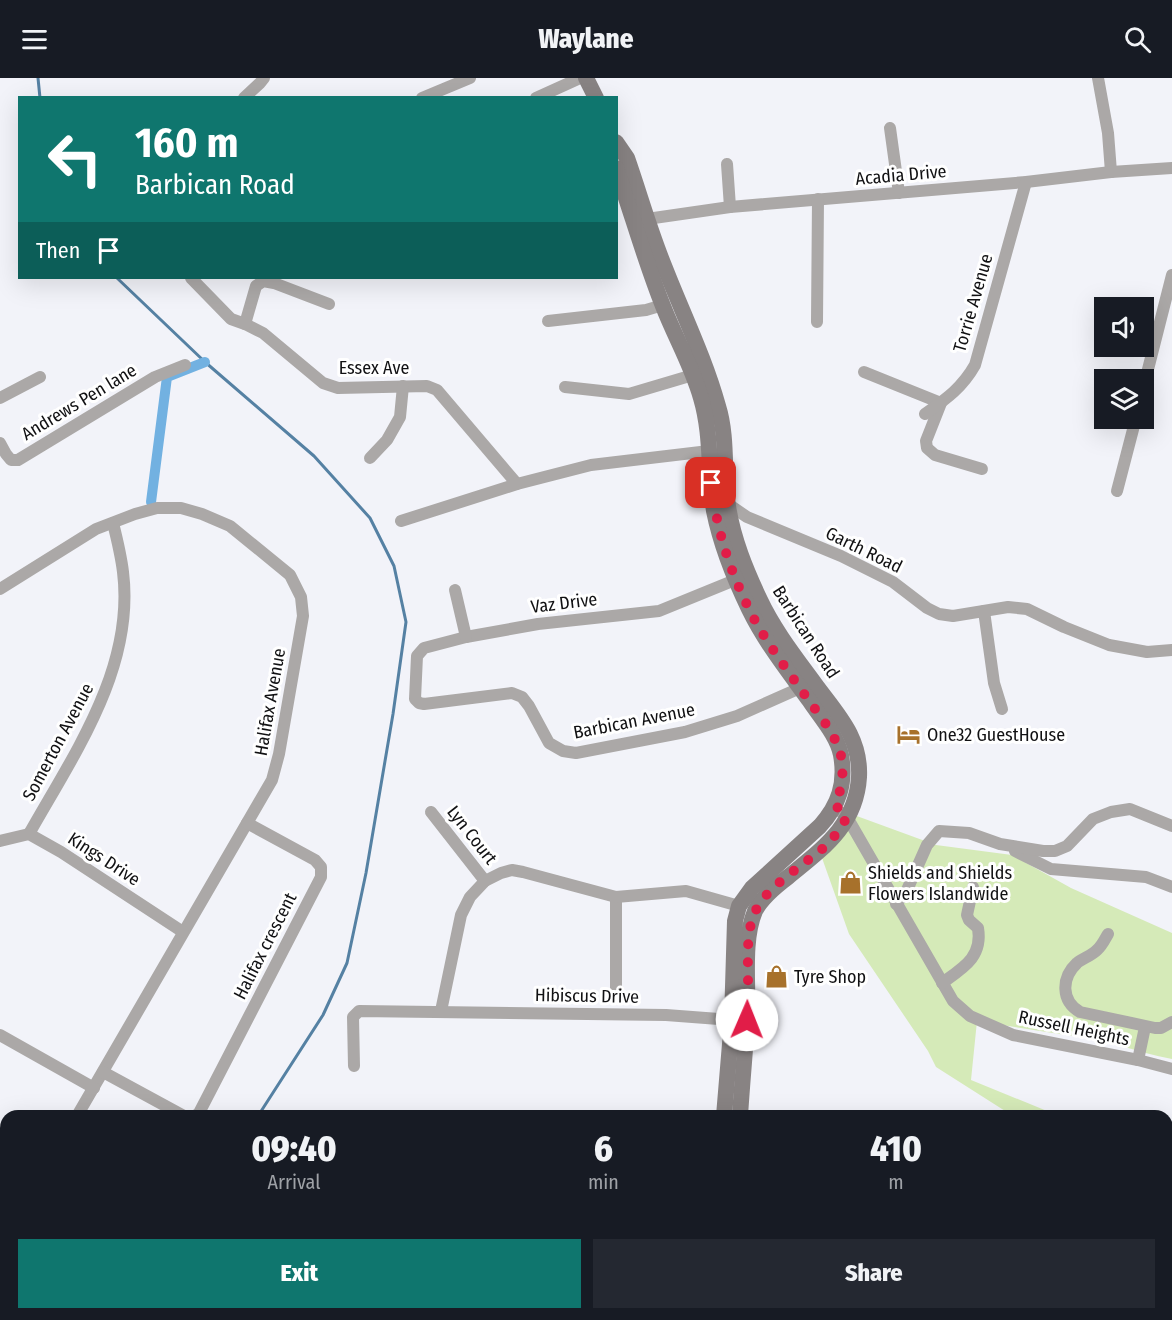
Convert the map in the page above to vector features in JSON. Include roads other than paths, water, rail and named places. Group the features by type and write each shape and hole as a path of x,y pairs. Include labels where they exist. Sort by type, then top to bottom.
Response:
{"main road":[{"path":"586,78 595,96"},
{"name":"Barbican Road","path":"618,145 627,158 640,196 640,220 663,305 702,400 707,424 714,510 720,538 735,580 752,615 832,733 841,753 842,776 839,796 841,811 837,833 823,849 779,883 764,898 756,909 752,922 748,945 747,1020 740,1110"},
{"name":"Barbican Road","path":"618,172 664,267 719,408 728,504 736,542 748,574 764,609 844,722 858,756 859,777 853,805 830,815 752,888 740,906 735,921 732,1020 724,1110"}],"street":[{"path":"246,96 264,78"},
{"path":"427,96 470,78"},
{"path":"540,96 580,78"},
{"path":"1098,78 1108,133 1111,172"},
{"path":"890,128 899,193"},
{"path":"727,164 730,207"},
{"name":"Acadia Drive","path":"640,220 730,207 1172,168"},
{"name":"Torrie Avenue","path":"925,414 954,392 967,379 975,365 1026,182"},
{"path":"817,322 818,200"},
{"path":"1148,369 1172,275"},
{"name":"Essex Ave","path":"192,279 231,319 264,333 323,383 331,387 427,386 437,390 517,484"},
{"path":"245,324 256,286 263,281 329,304"},
{"path":"548,321 646,310 663,305"},
{"name":"Andrews Pen lane","path":"0,443 11,460 18,460 155,377 185,365"},
{"path":"864,372 941,403 926,441 927,448 935,455 982,469"},
{"path":"565,387 629,394 693,375"},
{"path":"0,398 40,377"},
{"path":"370,458 387,440 400,417 403,386"},
{"path":"1117,491 1133,429"},
{"path":"401,521 517,484 591,465 709,451"},
{"name":"Garth Road","path":"728,504 747,517 841,556 893,582 927,608 939,614 953,615 1008,607 1027,609 1109,645 1147,652 1172,650"},
{"name":"Halifax Avenue","path":"0,589 96,529 157,508 181,508 230,526 290,575 301,597 303,616 279,754 272,780 81,1110"},
{"name":"Somerton Avenue","path":"29,834 98,710 111,676 121,635 124,598 123,573 113,523"},
{"name":"Vaz Drive","path":"416,676 417,656 424,648 466,637 538,624 659,611 735,580"},
{"path":"455,590 466,637"},
{"path":"984,611 994,683 1002,709"},
{"name":"Barbican Avenue","path":"416,676 415,699 421,704 512,693 522,697 549,744 563,751 576,753 686,732 737,717 800,688"},
{"path":"896,904 908,890 927,845 939,831 969,833 1000,843 1055,851 1066,846 1093,819 1111,812 1130,809 1172,826"},
{"name":"Russell Heights","path":"841,811 953,1001 970,1016 1013,1035 1172,1069"},
{"name":"Lyn Court","path":"431,812 485,881"},
{"name":"Halifax crescent","path":"201,1110 321,877 321,867 315,860 247,823"},
{"path":"0,841 29,834"},
{"name":"Kings Drive","path":"29,834 61,852 183,932"},
{"path":"1000,843 1052,869 1146,877 1172,887"},
{"path":"441,1011 461,915 470,897 485,881 501,873 512,870 616,897 686,891 740,906"},
{"path":"942,983 975,957 978,928 967,915 973,886"},
{"path":"616,897 616,988"},
{"path":"1108,934 1098,950 1078,962 1068,974 1065,990 1067,1000 1073,1008 1080,1012 1145,1027 1161,1028 1172,1022"},
{"name":"Hibiscus Drive","path":"354,1066 353,1017 359,1011 666,1015 732,1020"},
{"path":"1138,1060 1145,1027"},
{"path":"0,1035 94,1088"},
{"path":"103,1072 173,1110"}],"waterway":[{"path":"38,78 40,96"},
{"path":"118,279 205,362 314,456 370,518 394,566 406,622 366,873 347,963 323,1015 262,1110"},
{"path":"151,502 167,377 205,362"}],"place":[{"name":"One32 GuestHouse","path":"909,735"},
{"name":"Shields and Shields Flowers Islandwide","path":"850,883"},
{"name":"Tyre Shop","path":"776,977"}]}
